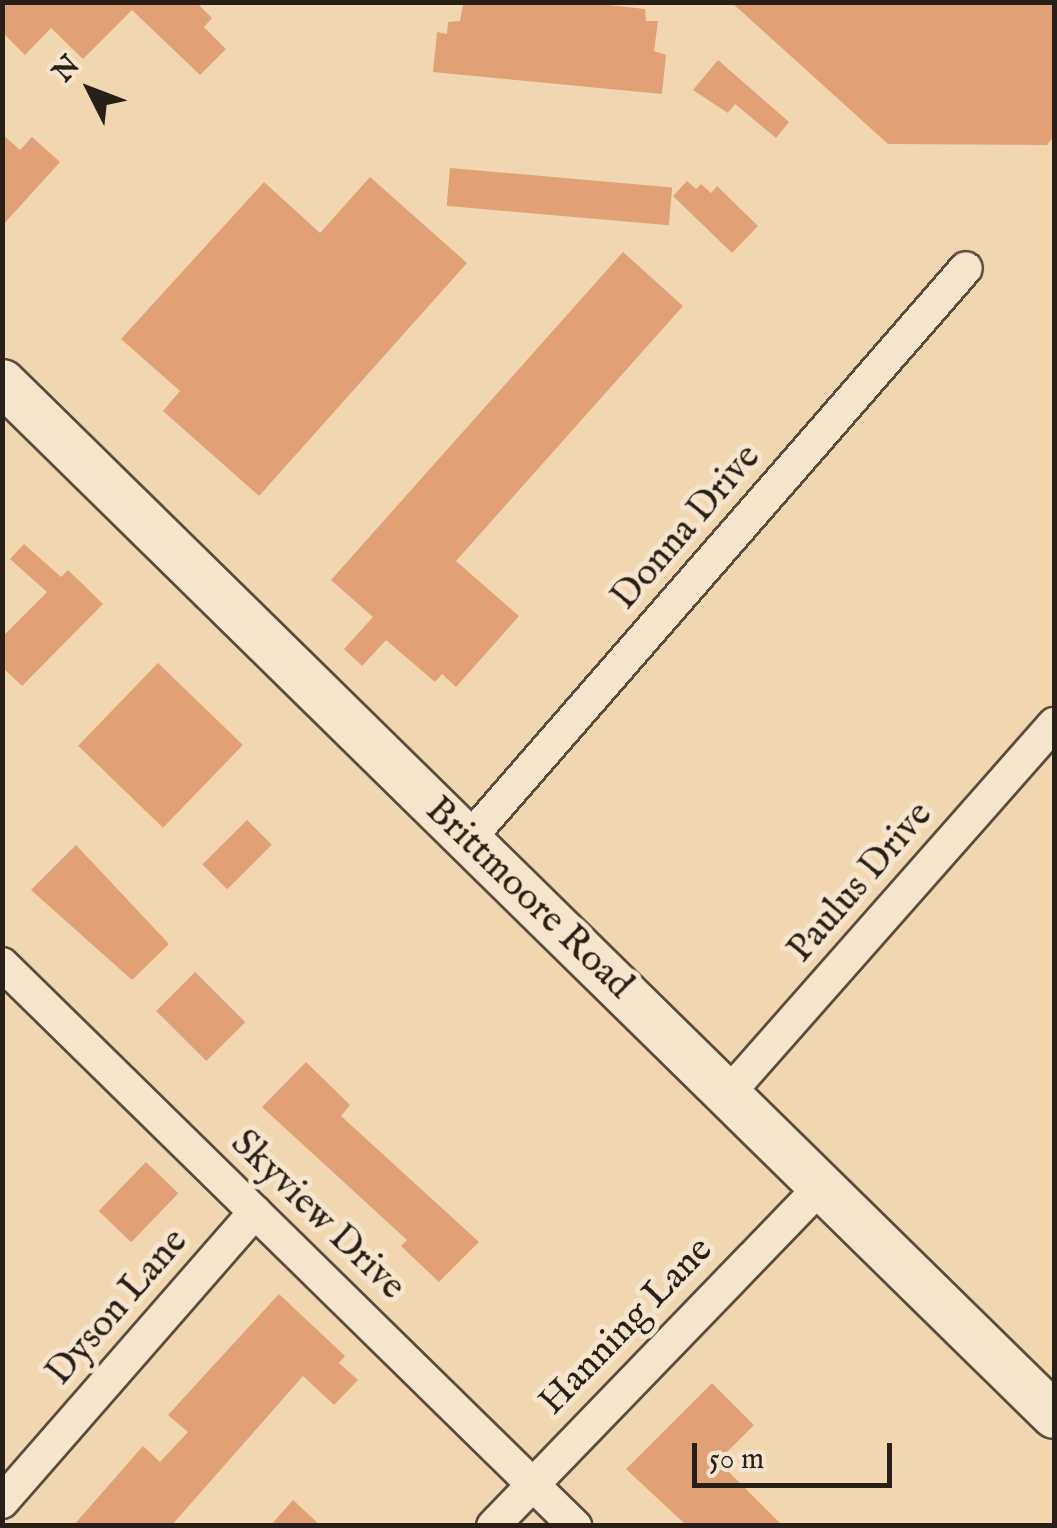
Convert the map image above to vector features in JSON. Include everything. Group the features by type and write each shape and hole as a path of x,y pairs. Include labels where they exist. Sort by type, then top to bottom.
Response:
{"main road":[{"name":"Brittmoore Road","path":"2,382 1054,1416"}],"street":[{"name":"Donna Drive","path":"468,840 966,268"},
{"name":"Paulus Drive","path":"727,1094 1054,724"},
{"name":"Skyview Drive","path":"2,964 575,1526"},
{"name":"Hanning Lane","path":"492,1526 820,1187"},
{"name":"Dyson Lane","path":"2,1502 255,1212"}],"building":[{"path":"2,2 196,2 212,18 204,27 226,49 200,75 132,10 83,59 51,28 25,55 2,32"},
{"path":"581,2 645,9 646,21 658,21 654,51 666,55 662,94 433,72 437,32 447,34 448,22 460,21 463,5"},
{"path":"731,2 1054,2 1054,136 1047,145 888,144"},
{"path":"718,60 789,122 776,138 735,104 728,113 693,90"},
{"path":"2,134 20,150 32,137 60,162 2,226"},
{"path":"450,168 672,187 669,225 447,206"},
{"path":"370,177 467,263 259,496 163,411 180,391 121,339 264,182 320,233"},
{"path":"687,181 696,189 701,184 711,193 717,186 758,226 732,253 673,196"},
{"path":"623,252 683,306 456,561 519,616 456,687 442,674 435,682 386,640 362,666 344,649 373,617 331,580"},
{"path":"24,544 61,577 68,570 103,604 22,686 2,667 2,637 47,592 10,559"},
{"path":"158,663 243,745 163,828 78,746"},
{"path":"247,820 272,845 227,889 202,865"},
{"path":"76,845 169,944 132,980 31,890"},
{"path":"195,972 245,1022 206,1061 156,1011"},
{"path":"306,1062 350,1105 341,1116 479,1242 439,1282 401,1246 407,1240 262,1107"},
{"path":"146,1162 178,1193 131,1242 99,1211"},
{"path":"279,1294 345,1356 339,1363 358,1380 334,1405 303,1376 171,1526 73,1526 143,1446 160,1462 188,1432 168,1415"},
{"path":"712,1383 754,1425 718,1461 783,1526 687,1526 626,1469"},
{"path":"293,1500 321,1526 270,1526"}]}
